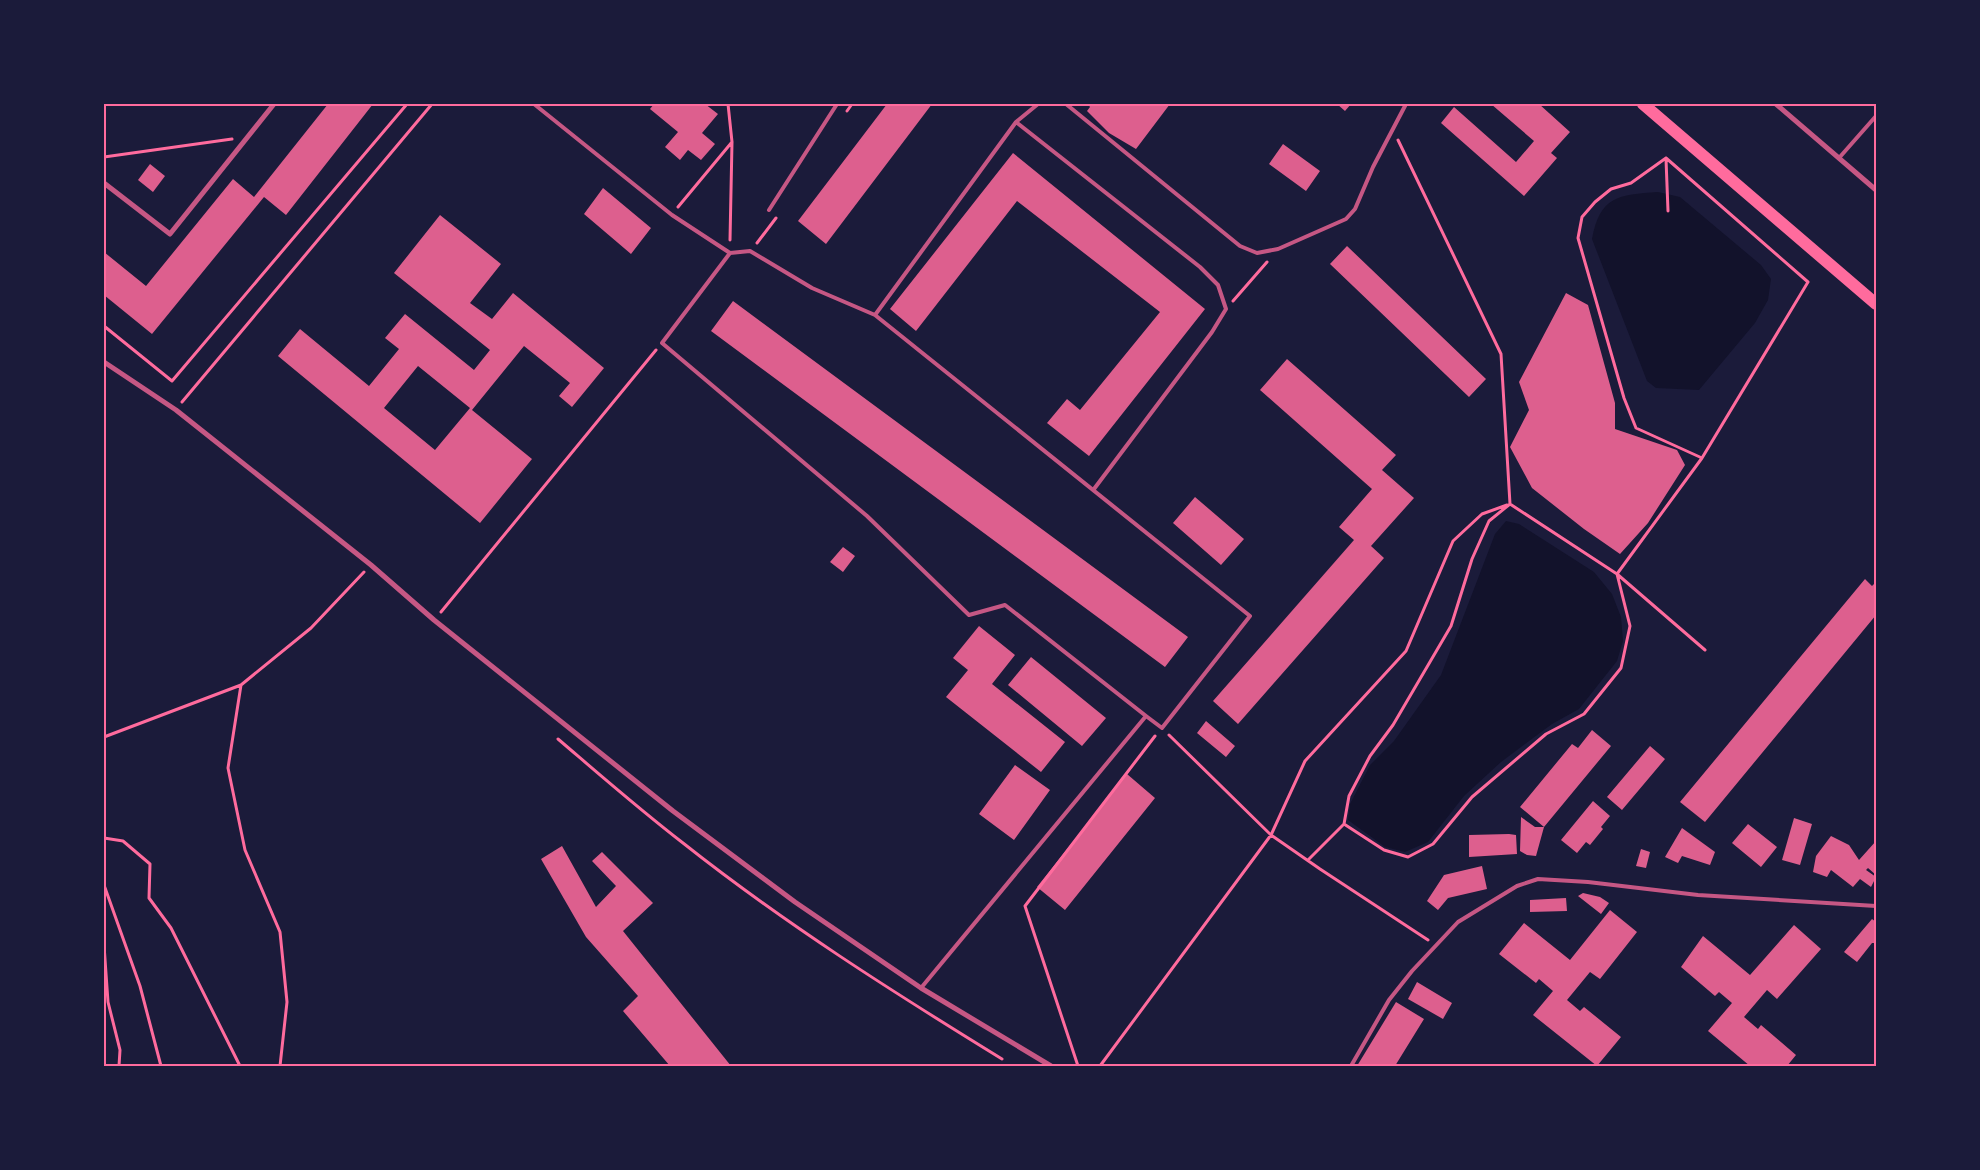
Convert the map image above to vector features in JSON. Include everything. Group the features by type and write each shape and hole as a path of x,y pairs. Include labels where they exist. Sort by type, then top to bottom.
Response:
{"main road":[{"path":"1643,104 1876,304"}],"street":[{"path":"104,183 170,234 274,104"},
{"path":"1776,104 1876,190"},
{"path":"104,362 176,410 371,565 434,620 673,811 795,902 921,988 1051,1066"}],"lane":[{"path":"534,104 672,215 730,253 750,251 812,288 875,315 1250,616 1162,728 1005,605 969,615 867,516 662,343 730,253"},
{"path":"769,210 837,104"},
{"path":"875,315 1016,122 1038,104"},
{"path":"1066,104 1240,246 1257,253 1278,249 1346,219 1355,209 1406,104"},
{"path":"1839,158 1876,116"},
{"path":"1016,122 1200,267 1218,285 1226,309 1212,332 1094,489"},
{"path":"921,988 1146,716"},
{"path":"1351,1066 1390,1000 1412,971 1458,922 1517,886 1538,879 1627,886 1698,896 1876,906"}],"path":[{"path":"104,326 172,381 407,104"},
{"path":"176,410 432,104"},
{"path":"728,104 732,142 730,253"},
{"path":"1392,130 1501,354 1510,504"},
{"path":"104,157 248,137"},
{"path":"672,215 732,142"},
{"path":"1617,574 1702,458 1808,282 1666,158"},
{"path":"1666,158 1669,193 1668,211"},
{"path":"1666,158 1631,183 1611,189 1595,202 1582,217 1578,238 1624,398 1636,428 1702,458"},
{"path":"750,251 768,230"},
{"path":"1226,309 1265,264"},
{"path":"434,620 662,343"},
{"path":"1510,504 1617,574 1705,650"},
{"path":"1308,860 1344,824 1349,796 1370,756 1393,725 1451,626 1472,559 1489,521 1510,504"},
{"path":"1100,1066 1271,835 1305,762 1406,651 1452,541 1482,514 1510,504"},
{"path":"104,737 240,685 311,628 371,565"},
{"path":"1344,824 1384,850 1408,857 1433,844 1472,797 1546,734 1584,714 1621,668 1630,626 1617,574"},
{"path":"240,685 228,768 245,850 280,932 287,1002 280,1066"},
{"path":"1078,1066 1025,906 1162,728 1271,835 1437,945"},
{"path":"558,739 683,844 784,917 898,995 1002,1059"},
{"path":"104,838 122,841 150,864 149,898 171,928 240,1066"},
{"path":"104,885 140,986 161,1066"},
{"path":"104,946 108,1002 120,1050 119,1066"}],"shaded area":[{"path":"1658,192 1680,197 1761,265 1771,279 1768,300 1755,323 1699,390 1656,388 1647,381 1592,239 1600,214 1613,200 1632,195"},
{"path":"1506,521 1519,524 1594,572 1612,594 1621,617 1623,641 1617,661 1579,709 1552,724 1501,762 1464,796 1428,842 1405,852 1385,847 1348,820 1350,804 1370,765 1394,741 1441,675 1495,534"}],"building":[{"path":"328,104 373,104 286,215 264,197 152,334 104,295 104,252 146,286 233,179 254,197"},
{"path":"654,104 705,104 718,114 702,133 715,144 701,160 688,150 680,160 665,147 678,132 650,109"},
{"path":"887,104 932,104 826,244 798,221"},
{"path":"1088,104 1170,104 1136,149 1109,133 1087,111 1090,107"},
{"path":"1337,104 1351,104 1345,111"},
{"path":"1491,104 1539,104 1570,132 1551,153 1557,158 1524,196 1441,123 1454,107 1516,162 1534,141"},
{"path":"1283,144 1320,171 1306,191 1269,164"},
{"path":"1013,153 1205,309 1089,456 1047,423 1067,399 1080,410 1160,312 1017,201 916,331 890,309"},
{"path":"150,164 165,176 153,192 138,180"},
{"path":"603,188 651,228 631,254 584,214"},
{"path":"440,215 501,264 470,303 492,319 513,293 604,368 572,407 559,396 570,383 524,346 472,410 532,459 480,523 278,356 300,329 369,386 399,349 385,338 405,314 474,370 490,350 394,273","holes":["418,366 470,408 435,450 384,408"]},
{"path":"1347,246 1486,379 1469,397 1330,264"},
{"path":"1566,293 1588,305 1615,403 1615,429 1677,450 1685,465 1648,523 1620,554 1584,529 1532,488 1510,447 1529,410 1519,382"},
{"path":"733,301 1188,637 1165,667 711,331"},
{"path":"1287,359 1396,455 1382,470 1414,498 1371,546 1384,558 1238,724 1213,701 1354,540 1339,527 1372,489 1260,390"},
{"path":"1195,497 1244,539 1221,565 1173,523"},
{"path":"843,547 855,556 843,572 830,562"},
{"path":"1865,579 1872,586 1876,582 1876,615 1705,822 1680,802"},
{"path":"979,626 1015,655 992,684 1065,742 1041,772 946,697 968,670 953,658"},
{"path":"1031,657 1106,718 1082,746 1008,685"},
{"path":"1206,721 1235,746 1226,757 1197,733"},
{"path":"1592,730 1611,746 1544,827 1520,807 1572,744 1578,748"},
{"path":"1650,746 1665,759 1622,810 1607,797"},
{"path":"1015,765 1050,790 1014,840 979,814"},
{"path":"1127,774 1155,798 1065,910 1037,887"},
{"path":"1593,801 1610,816 1601,827 1603,829 1590,845 1586,842 1577,853 1561,840"},
{"path":"1521,817 1535,827 1544,827 1536,856 1527,855 1520,851"},
{"path":"1794,818 1812,824 1800,865 1782,860"},
{"path":"1748,824 1777,847 1761,867 1732,843"},
{"path":"1682,828 1715,852 1710,865 1682,856 1678,863 1665,857"},
{"path":"1469,835 1516,835 1517,854 1469,857"},
{"path":"1831,836 1849,845 1859,860 1876,841 1876,875 1868,868 1866,870 1876,877 1871,887 1860,879 1853,887 1831,870 1827,877 1813,872 1816,856"},
{"path":"562,846 596,907 616,886 592,861 602,852 653,903 623,931 731,1066 670,1066 623,1011 638,996 586,937 541,859"},
{"path":"1641,849 1650,852 1646,868 1636,866"},
{"path":"1482,866 1487,889 1448,898 1438,910 1427,901 1444,875"},
{"path":"1583,893 1600,897 1609,903 1601,914 1578,896"},
{"path":"1566,898 1567,911 1530,912 1530,900"},
{"path":"1610,910 1637,932 1600,979 1590,972 1567,1000 1580,1011 1584,1007 1621,1037 1597,1066 1533,1015 1553,991 1539,979 1536,983 1499,954 1524,923 1570,960"},
{"path":"1872,919 1876,922 1876,943 1872,943 1857,962 1844,952"},
{"path":"1794,925 1821,949 1777,999 1767,990 1744,1017 1758,1029 1761,1025 1796,1055 1787,1066 1750,1066 1708,1031 1732,1003 1719,992 1715,996 1681,967 1703,936 1750,975"},
{"path":"1417,982 1452,1003 1443,1019 1408,999"},
{"path":"1396,1002 1424,1019 1395,1066 1357,1066"}]}
